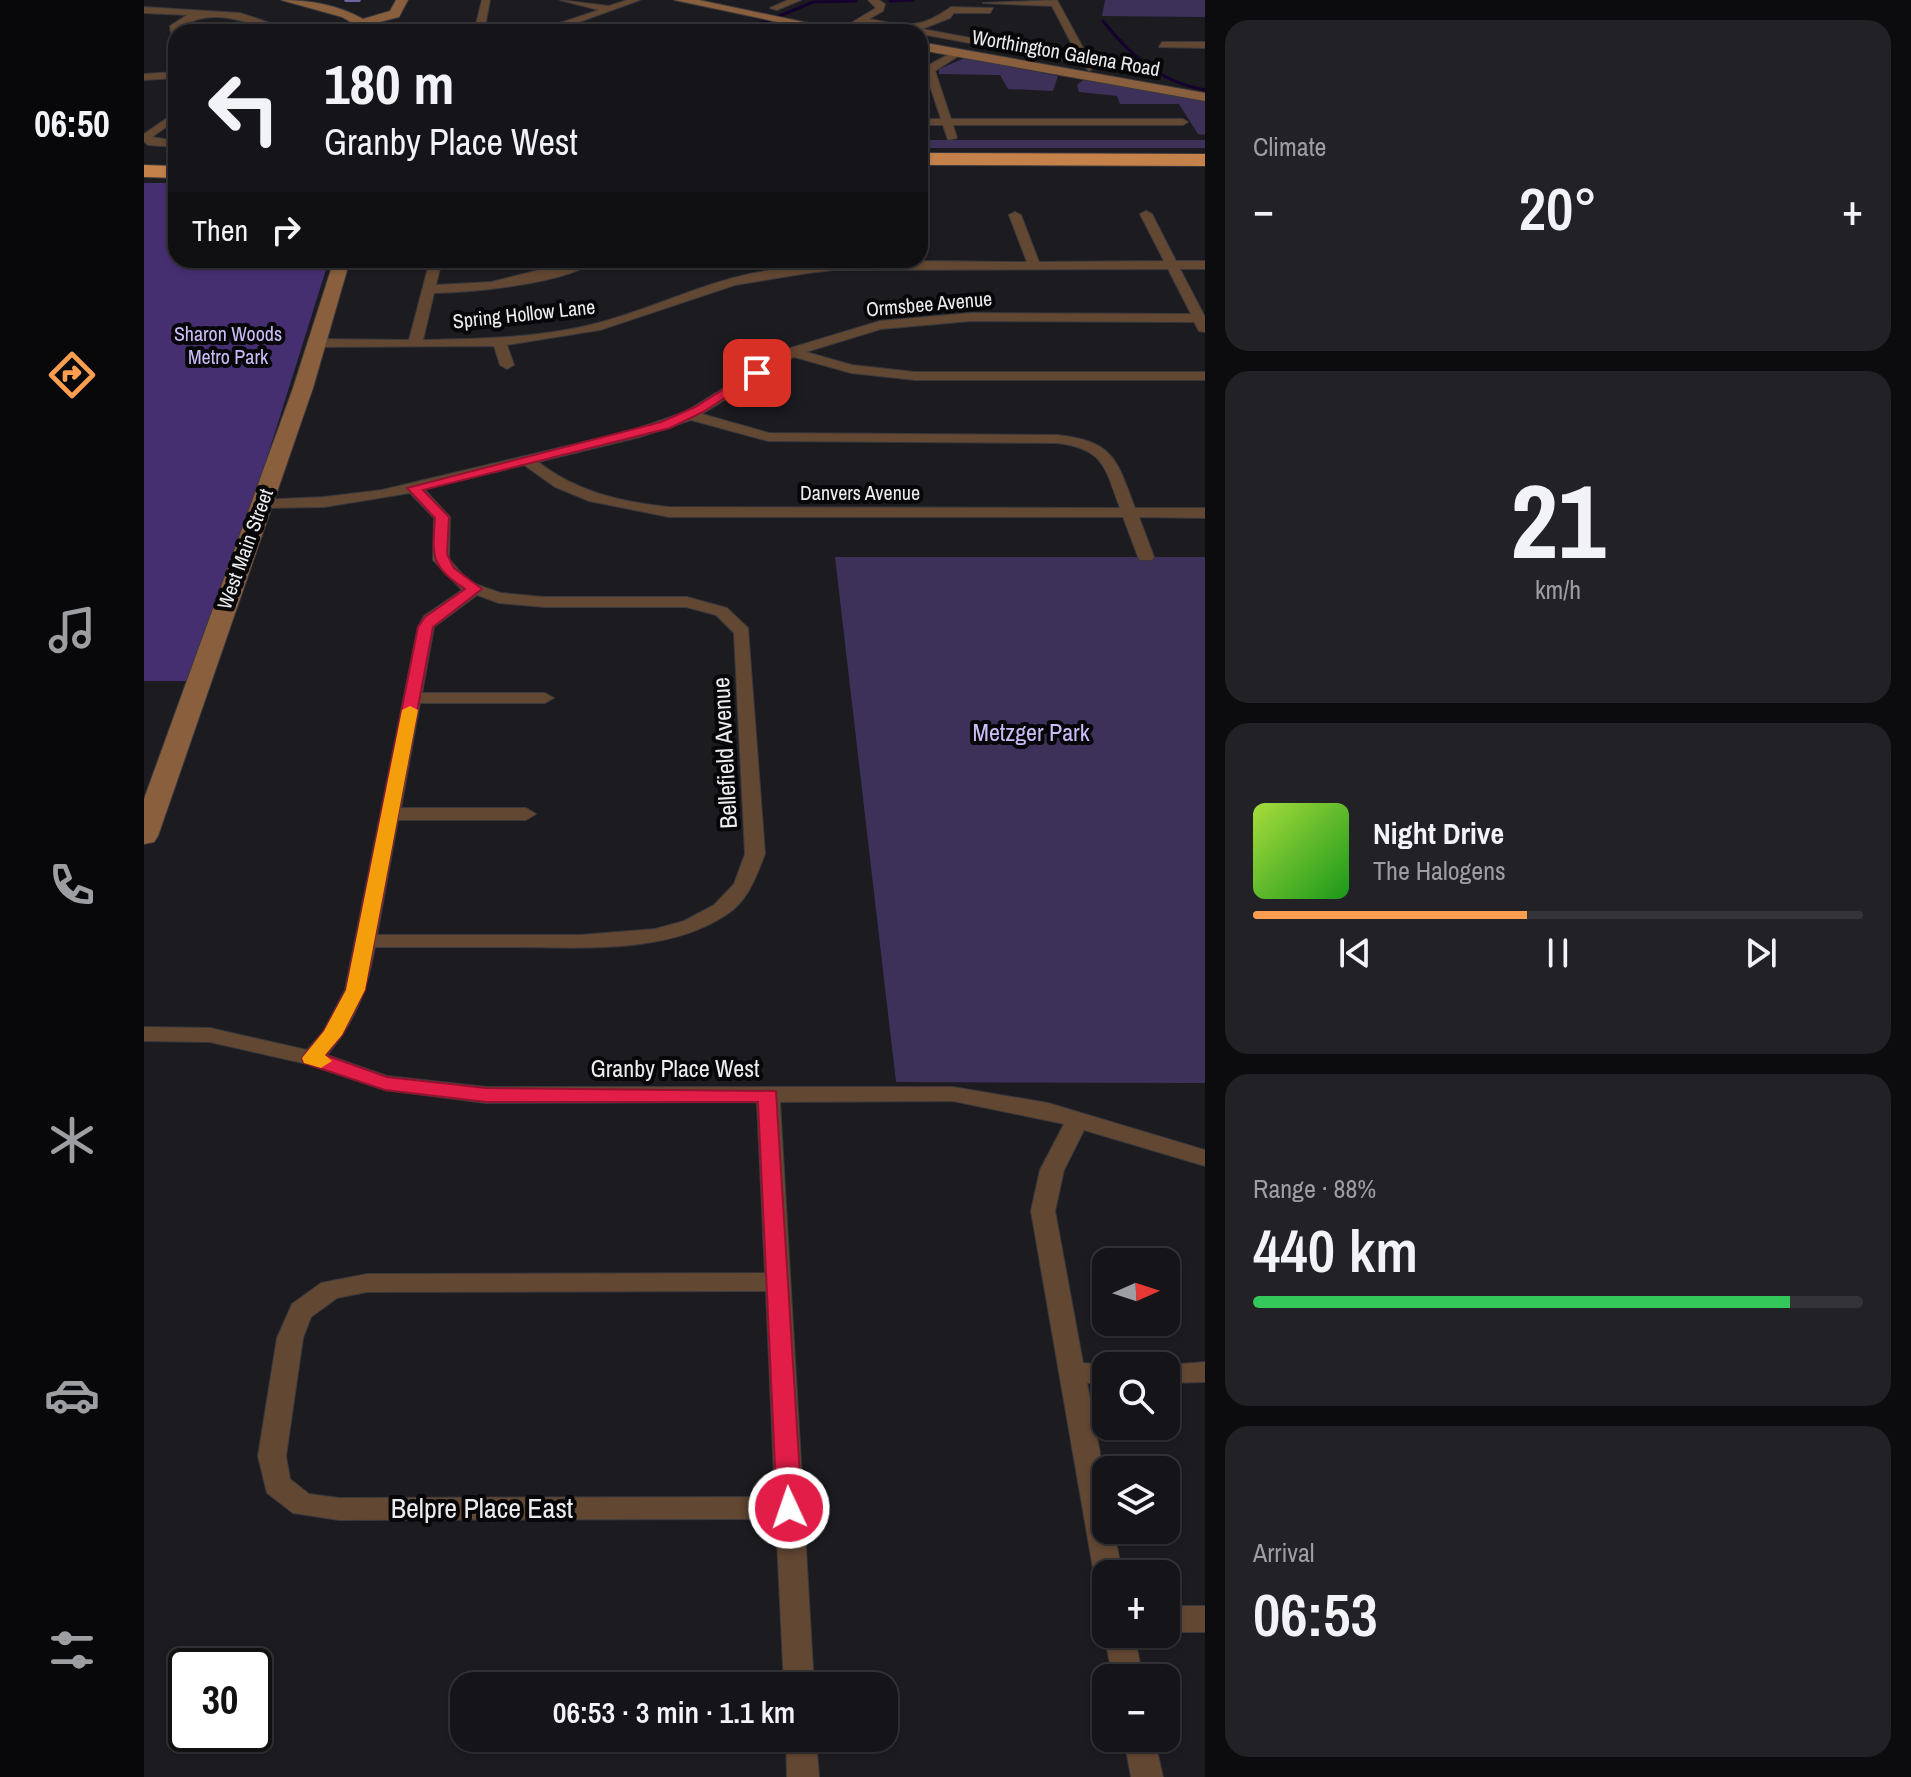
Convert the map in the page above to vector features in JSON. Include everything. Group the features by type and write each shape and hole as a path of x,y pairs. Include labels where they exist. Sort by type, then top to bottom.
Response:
{"highway":[{"path":"148,141 168,153"},
{"path":"928,159 1205,160"},
{"path":"144,171 168,172"},
{"path":"928,173 1205,173"}],"main road":[{"path":"287,0 334,10 367,24"},
{"path":"365,22 395,14 402,0"},
{"path":"688,1 803,24"},
{"name":"Worthington Galena Road","path":"928,48 1205,97"},
{"name":"West Main Street","path":"144,836 263,503 318,343 340,268"}],"street":[{"path":"481,24 486,0"},
{"path":"564,0 609,9"},
{"path":"566,24 636,0"},
{"path":"774,8 797,0"},
{"path":"854,24 881,7 872,0"},
{"path":"926,24 947,16 949,5 989,8 1054,2 1087,62 1087,71 1075,76"},
{"path":"144,10 200,12 271,24"},
{"path":"179,24 200,12"},
{"path":"860,20 884,24"},
{"path":"972,40 993,31"},
{"path":"928,32 1087,62"},
{"path":"1162,45 1205,45"},
{"path":"952,138 930,71 932,66 957,53"},
{"path":"144,77 168,76"},
{"path":"148,141 168,122"},
{"path":"928,122 1183,122"},
{"path":"148,141 168,143"},
{"path":"1146,214 1202,323"},
{"path":"1015,215 1034,265"},
{"name":"Spring Hollow Lane","path":"928,263 1205,265"},
{"path":"415,344 434,268"},
{"path":"428,289 476,288 525,281 566,268"},
{"path":"771,268 776,272"},
{"name":"Spring Hollow Lane","path":"318,343 499,341 608,325 730,282 776,272 823,268"},
{"name":"Ormsbee Avenue","path":"263,503 324,502 414,488 635,434 690,415 792,352 835,336 880,325 971,317 1202,323"},
{"path":"499,341 507,365"},
{"path":"792,352 851,369 903,376 1205,376"},
{"path":"690,415 768,437 1057,439 1082,443 1107,455 1146,557"},
{"name":"Danvers Avenue","path":"528,461 550,480 584,496 620,506 669,512 1205,513"},
{"name":"Bellefield Avenue","path":"366,941 562,941 658,935 718,913 738,897 752,875 755,854 742,632 736,618 717,607 690,602 530,601 475,589 447,571 440,554 442,517 414,488"},
{"path":"312,1058 332,1035 356,990 426,627 430,620 475,589"},
{"path":"412,698 545,698"},
{"path":"390,814 526,814"},
{"name":"Granby Place West","path":"144,1034 210,1035 312,1058 385,1083 486,1095 953,1094 1077,1120 1205,1158"},
{"path":"768,1096 798,1672"},
{"path":"1077,1120 1052,1170 1043,1211 1106,1560"},
{"name":"Belpre Place East","path":"777,1282 367,1283 330,1290 301,1311 290,1338 272,1456 277,1485 303,1505 339,1509 789,1508"},
{"path":"1180,1373 1205,1372"},
{"path":"1073,1373 1092,1373"},
{"path":"1180,1619 1205,1619"},
{"path":"802,1752 803,1777"},
{"path":"1142,1752 1147,1777"}],"green space":[{"path":"1105,0 1205,0 1205,17 1102,16"},
{"path":"965,58 1058,76 1053,91 1008,89 1000,75 939,74 939,69"},
{"path":"1083,80 1205,99 1205,135 1198,134 1179,104 1120,104 1117,96 1079,92 1077,85"},
{"path":"928,140 1205,140 1205,148 928,148"},
{"name":"Sharon Woods Metro Park","path":"144,183 168,183 168,268 326,268 197,681 144,681"},
{"name":"Metzger Park","path":"835,557 1205,557 1205,1083 896,1082"}],"waterway":[{"path":"890,1 913,0"},
{"path":"777,17 813,2 856,1"},
{"path":"757,24 770,20"},
{"path":"1103,21 1148,66 1174,81 1205,90"}],"slow traffic":[{"path":"321,1061 312,1058 332,1035 356,990 410,710"}],"route":[{"path":"757,373 690,415 665,425 588,447 414,488 442,517 444,528 440,558 447,571 475,589 430,620 426,627 356,990 332,1035 312,1058 385,1083 486,1095 768,1096 789,1508"}]}
